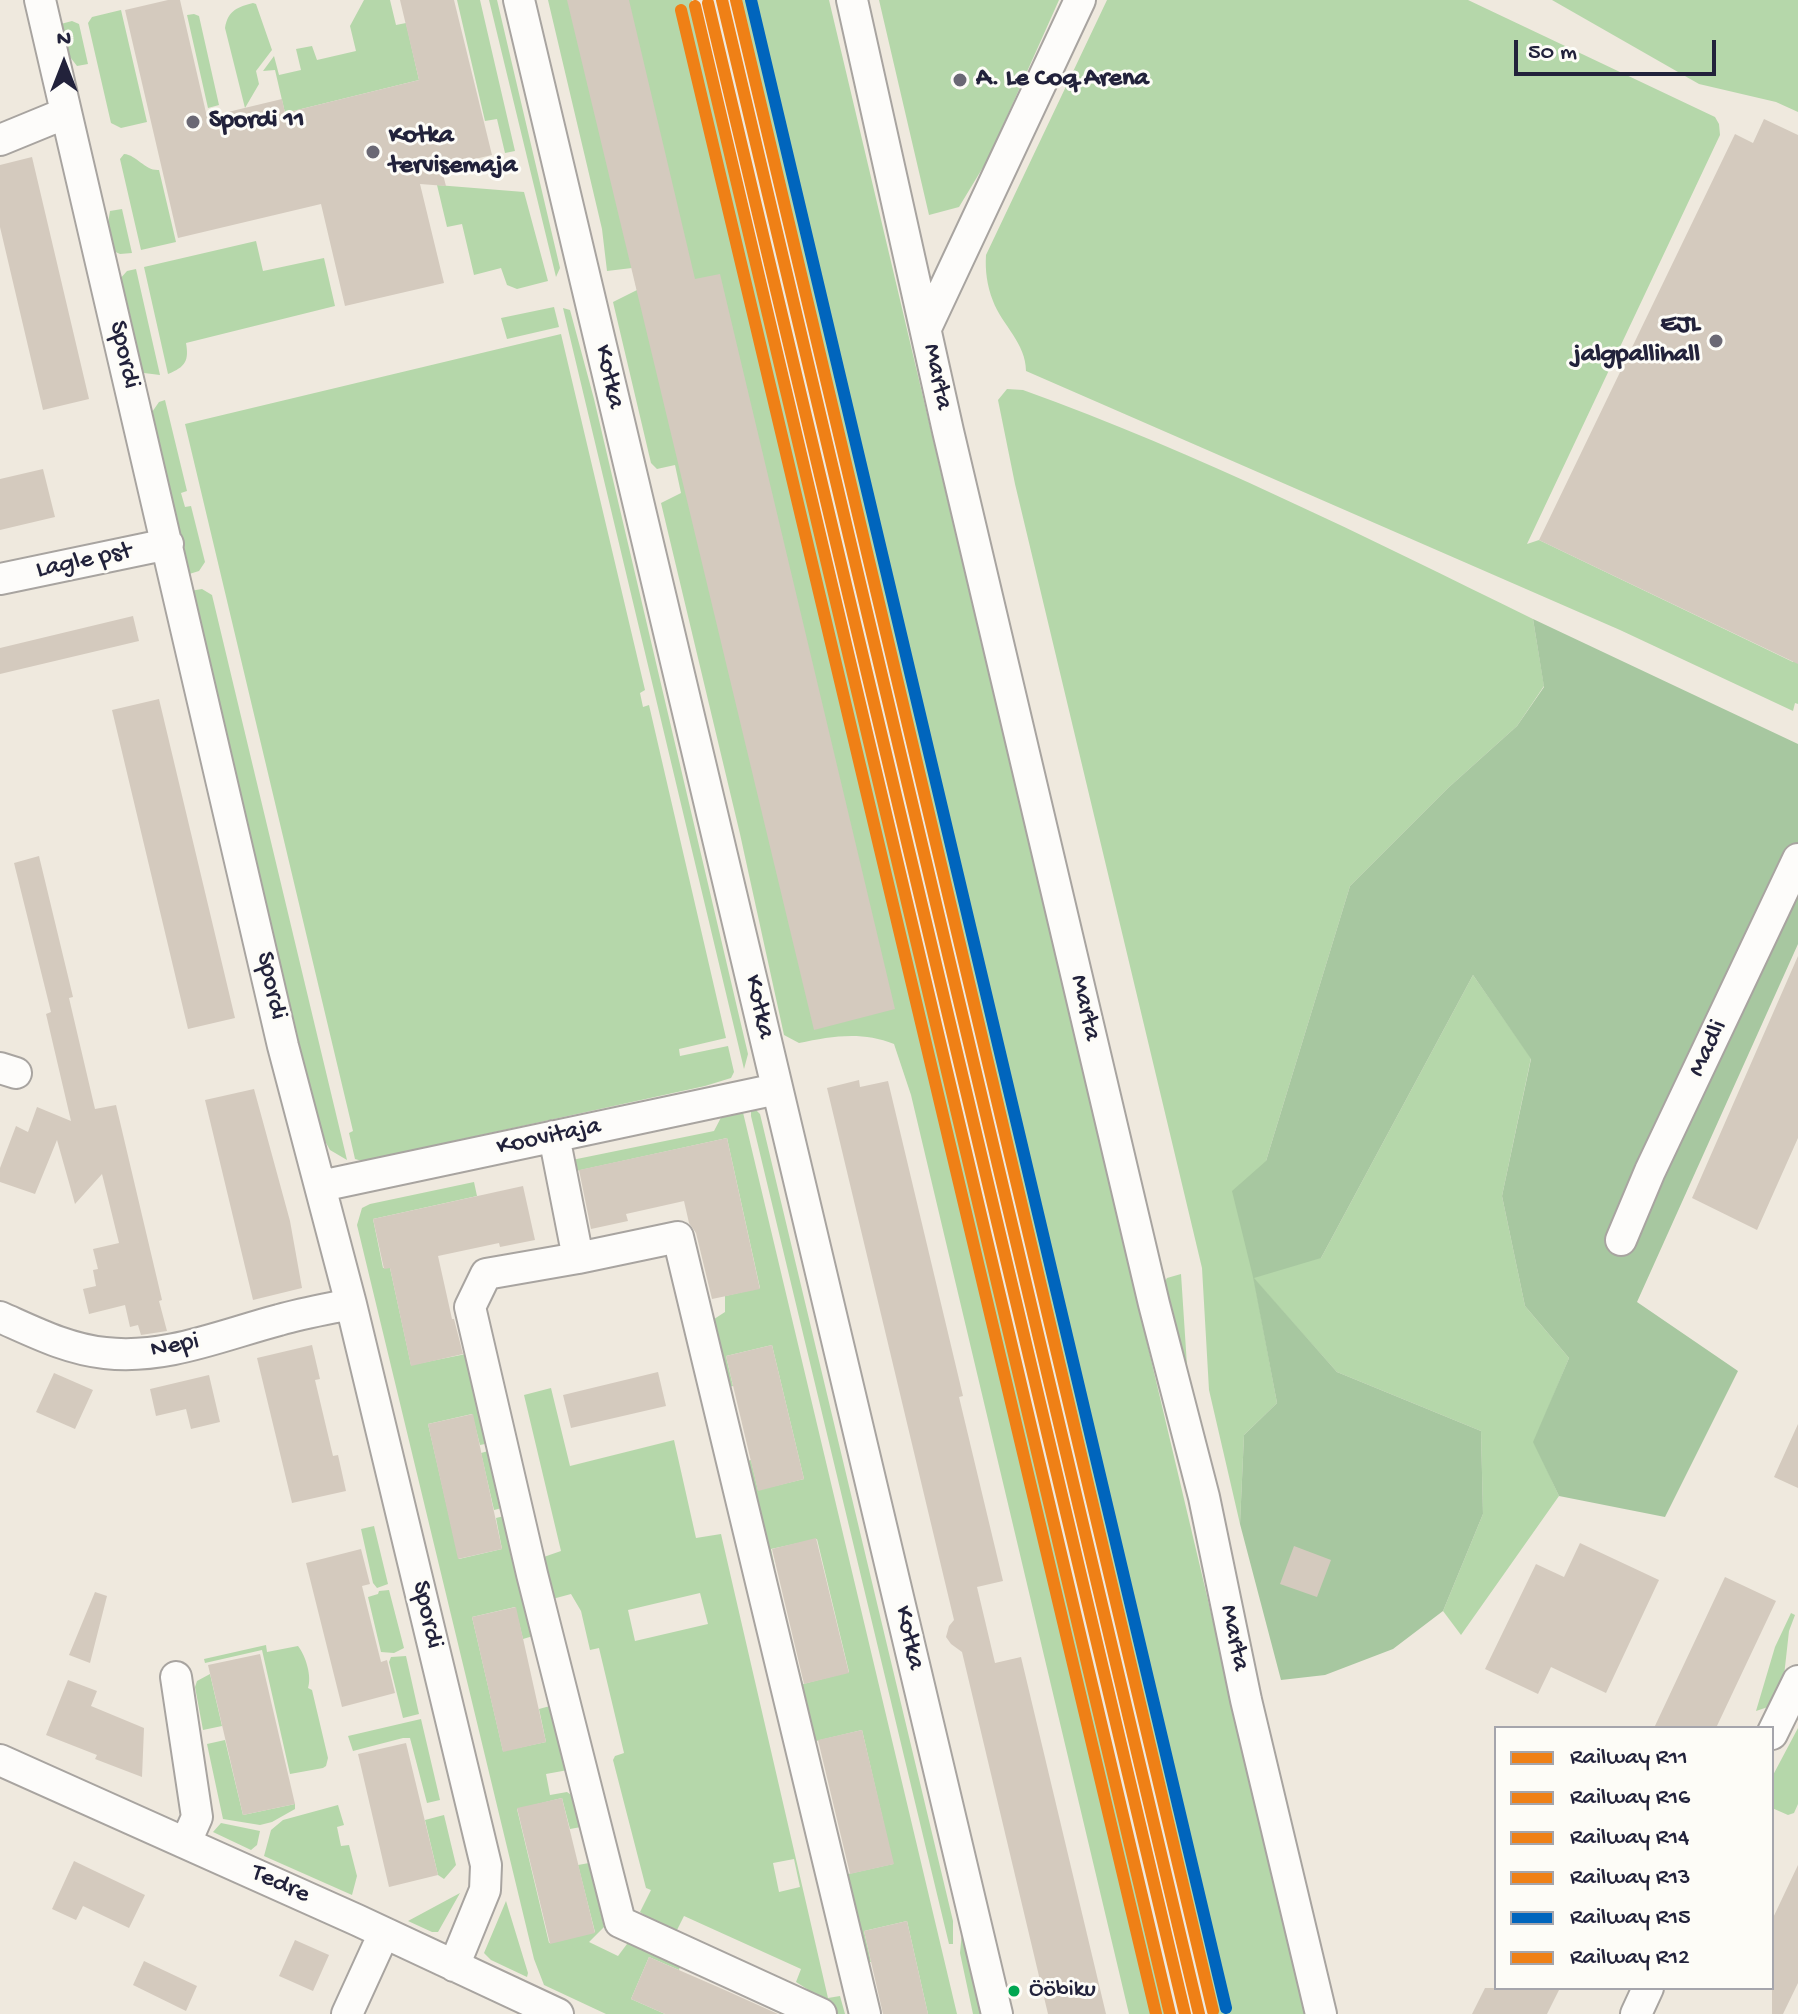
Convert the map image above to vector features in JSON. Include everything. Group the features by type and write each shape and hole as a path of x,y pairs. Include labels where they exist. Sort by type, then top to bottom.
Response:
{"street":[{"name":"Spordi","path":"40,0 283,1046 351,1304 486,1865 485,1890 454,1966"},
{"name":"Kotka","path":"519,0 997,2014"},
{"name":"Marta","path":"852,0 948,431 1154,1304 1204,1497 1246,1700 1321,2014"},
{"path":"926,328 1080,0"},
{"path":"0,140 66,113"},
{"name":"Lagle pst","path":"0,579 168,544"},
{"name":"Madli","path":"1621,1240 1650,1171 1798,859"},
{"name":"Koovitaja","path":"321,1186 777,1089"},
{"path":"554,1136 578,1258"},
{"path":"821,2014 620,1922 532,1574 470,1307 486,1274 678,1237 865,2014"},
{"name":"Nepi","path":"0,1317 61,1344 104,1353 139,1355 228,1337 278,1320 351,1304"},
{"path":"176,1677 197,1817 186,1842"},
{"path":"1774,1730 1798,1681"},
{"name":"Tedre","path":"0,1760 186,1842 558,2014"},
{"path":"347,2014 384,1933"},
{"path":"1636,2014 1647,1990"}],"green space":[{"path":"364,0 390,0 396,25 406,23 419,80 285,113 275,70 263,71 274,56 279,75 301,70 296,49 312,46 317,60 356,51 350,26"},
{"path":"457,0 480,0 515,151 505,153 497,119 485,121"},
{"path":"489,0 497,0 560,268 556,277"},
{"path":"548,0 692,0 1168,2014 1129,2014 911,1095 894,1044 870,1037 847,1036 799,1043 784,1035 740,834 661,503 681,493 675,465 657,469 651,463 613,302 637,290 632,268 607,271 602,229"},
{"path":"734,0 829,0 1306,2014 1211,2014"},
{"name":"A. Le Coq Arena","path":"879,0 1059,0 988,159 959,207 929,215"},
{"path":"1107,0 1468,0 1715,117 1720,135 1527,544 1539,540 1793,662 1798,652 1798,704 1795,703 1793,711 1620,630 1026,371 1018,343 991,295 986,255"},
{"path":"1552,0 1798,0 1798,112 1776,102 1699,84"},
{"path":"256,4 272,50 256,71 259,84 245,108 225,28 234,10"},
{"path":"121,10 147,122 121,128 111,123 88,23 92,17"},
{"path":"187,15 199,16 219,105 208,108"},
{"path":"72,21 79,24 88,64 77,66 67,53 57,25"},
{"path":"124,154 159,170 176,242 141,250 120,159"},
{"path":"437,185 524,192 548,281 517,289 507,285 501,268 474,275 462,224 447,227"},
{"path":"122,209 132,253 120,254 111,250 106,235 110,211"},
{"path":"256,241 263,271 324,258 335,306 186,343 185,362 168,374 144,267"},
{"path":"136,269 160,375 144,373 139,368 119,280 127,271"},
{"path":"554,307 559,327 507,339 501,318"},
{"path":"563,308 570,310 594,399 748,1054 744,1069"},
{"path":"561,334 645,690 640,693 643,707 649,705 726,1038 679,1049 680,1056 728,1046 734,1072 731,1078 705,1086 362,1161 355,1159 349,1133 353,1131 185,424"},
{"path":"1007,389 1023,390 1153,441 1344,527 1533,619 1544,686 1517,726 1448,788 1350,886 1266,1161 1321,1258 1473,975 1531,1058 1502,1196 1525,1306 1569,1358 1534,1442 1559,1496 1461,1635 1443,1611 1483,1514 1481,1431 1337,1372 1254,1279 1277,1403 1244,1435 1240,1524 1209,1390 1202,1268 1015,484 998,400"},
{"path":"165,400 187,491 181,493 185,507 191,506 205,562 199,571 186,575 150,415 159,402"},
{"path":"202,589 212,595 347,1160 330,1150 321,1134 190,591"},
{"path":"1533,619 1798,744 1798,944 1637,1302 1738,1371 1665,1517 1559,1496 1533,1442 1569,1358 1525,1306 1502,1196 1531,1059 1473,975 1321,1258 1254,1278 1337,1372 1481,1431 1483,1514 1443,1611 1393,1649 1325,1675 1281,1680 1240,1524 1244,1435 1277,1403 1253,1277 1232,1191 1266,1161 1350,886 1448,788 1517,726 1544,687"},
{"path":"741,1104 957,2014 928,2014 907,1921 864,1931 871,1962 858,1964 830,1846 841,1844 848,1874 893,1864 862,1730 816,1741 823,1771 813,1773 789,1667 798,1665 803,1684 849,1672 817,1539 771,1549 775,1568 764,1571 739,1463 751,1460 758,1490 804,1479 772,1345 726,1356 733,1386 722,1389 708,1323 725,1312 725,1296 760,1288 727,1138 576,1171 589,1230 576,1231 567,1161 714,1131 726,1108"},
{"path":"751,1105 760,1114 953,1921 953,1944 949,1944 751,1116"},
{"path":"474,1182 477,1196 373,1219 383,1268 390,1268 411,1365 466,1354 490,1443 480,1445 472,1414 428,1424 459,1559 502,1549 496,1518 508,1515 533,1636 523,1639 515,1607 472,1617 503,1751 546,1742 539,1709 550,1706 568,1770 546,1774 550,1795 567,1792 573,1796 581,1827 570,1829 562,1798 517,1809 549,1943 595,1932 578,1865 589,1863 604,1927 589,1942 618,1956 630,1940 681,1963 679,1970 649,1957 631,1999 665,2014 606,2014 544,1985 534,1959 357,1225 362,1208 370,1204"},
{"path":"1181,1274 1189,1396 1163,1285 1167,1278"},
{"path":"551,1388 570,1466 674,1440 696,1538 721,1534 828,1998 840,1996 845,2014 837,2014 804,1995 807,1989 796,1982 801,1969 684,1916 675,1934 640,1912 651,1890 646,1888 613,1760 624,1753 599,1648 590,1650 581,1611 571,1594 545,1601 538,1559 561,1551 524,1395","holes":["700,1593 708,1624 635,1641 628,1610","794,1859 800,1887 779,1892 773,1863"]},
{"path":"492,1450 506,1507 494,1510 481,1453"},
{"path":"374,1526 388,1584 377,1588 373,1583 361,1529"},
{"path":"389,1590 404,1648 394,1653 381,1652 368,1597"},
{"path":"1791,1613 1795,1615 1789,1631 1784,1676 1768,1707 1756,1711 1775,1647"},
{"path":"266,1645 267,1652 298,1646 304,1655 309,1673 308,1688 312,1690 328,1758 323,1768 290,1774 262,1650 205,1663 204,1659"},
{"path":"406,1656 419,1714 403,1718 389,1662 391,1657"},
{"path":"210,1674 222,1726 203,1730 195,1687 197,1681"},
{"path":"421,1719 440,1800 427,1803 410,1738 353,1751 348,1736"},
{"path":"1798,1728 1798,1804 1794,1813 1788,1815 1774,1809 1774,1773"},
{"path":"225,1740 243,1815 295,1804 295,1809 260,1825 223,1819 207,1744"},
{"path":"338,1805 344,1825 337,1827 341,1846 349,1845 357,1876 352,1895 264,1856 271,1830 283,1820"},
{"path":"444,1815 456,1865 444,1879 438,1875 425,1820"},
{"path":"221,1823 260,1831 257,1845 251,1850 213,1832"},
{"path":"460,1893 438,1932 408,1921"},
{"path":"506,1901 527,1977 491,1960 484,1953"},
{"path":"962,1931 981,2014 973,2014 960,1953"}],"building":[{"name":"Kotka tervisemaja","path":"180,0 207,117 282,99 285,113 419,80 400,0 454,0 492,155 441,167 446,186 420,184 444,283 345,306 321,204 178,238 125,10"},
{"path":"567,0 629,0 695,279 720,274 895,1009 814,1030"},
{"name":"EJL jalgpallihall","path":"1764,119 1798,135 1798,664 1539,540 1735,134 1753,143"},
{"path":"32,157 89,399 43,410 0,227 0,165"},
{"path":"43,469 55,517 0,530 0,479"},
{"path":"133,616 139,641 0,674 0,648"},
{"path":"159,699 235,1018 188,1029 112,710"},
{"path":"39,856 73,997 69,998 95,1109 116,1105 167,1331 141,1335 138,1325 130,1327 125,1305 89,1314 83,1289 96,1286 93,1270 98,1269 93,1249 119,1243 102,1174 75,1204 57,1140 35,1194 0,1182 0,1168 16,1126 28,1132 37,1107 71,1121 46,1014 51,1012 14,863"},
{"path":"1798,956 1798,1138 1757,1230 1692,1198"},
{"path":"859,1080 860,1087 888,1081 963,1396 959,1397 1003,1581 977,1587 995,1663 1021,1657 1106,2014 1048,2014 962,1652 946,1637 954,1620 827,1088"},
{"path":"254,1089 290,1221 302,1288 253,1300 205,1100"},
{"path":"727,1138 760,1289 712,1299 696,1233 689,1223 684,1201 626,1214 628,1221 591,1229 579,1170"},
{"path":"523,1186 535,1240 500,1247 499,1243 438,1256 463,1354 411,1366 390,1268 384,1269 373,1219"},
{"path":"312,1345 320,1379 315,1380 333,1456 338,1455 346,1491 292,1503 257,1358"},
{"path":"772,1345 804,1479 758,1491 726,1356"},
{"path":"658,1372 666,1406 571,1428 563,1395"},
{"path":"54,1373 93,1390 75,1429 36,1412"},
{"path":"209,1375 220,1422 191,1429 186,1409 156,1416 150,1389"},
{"path":"473,1414 502,1549 458,1559 428,1424"},
{"path":"1798,1424 1798,1488 1774,1477"},
{"path":"816,1538 849,1673 804,1684 772,1549"},
{"path":"1580,1543 1659,1580 1606,1693 1551,1667 1538,1694 1485,1669 1536,1564 1564,1577"},
{"path":"1294,1546 1331,1560 1317,1597 1280,1584"},
{"path":"361,1549 370,1584 362,1586 381,1662 387,1660 395,1693 342,1707 306,1563"},
{"path":"1725,1577 1776,1601 1717,1726 1655,1726"},
{"path":"95,1592 107,1596 90,1663 69,1655"},
{"path":"516,1607 546,1742 503,1752 472,1617"},
{"path":"260,1654 295,1804 243,1815 208,1665"},
{"path":"68,1680 97,1691 91,1706 144,1728 142,1777 46,1735"},
{"path":"862,1730 894,1864 850,1874 818,1740"},
{"path":"406,1743 438,1875 389,1887 358,1754"},
{"path":"562,1798 595,1933 550,1944 517,1808"},
{"path":"74,1861 145,1895 129,1928 83,1906 76,1920 52,1909"},
{"path":"1798,1865 1798,1983 1783,2014 1772,2014 1774,1916"},
{"path":"907,1921 928,2014 883,2014 864,1931"},
{"path":"295,1940 329,1955 313,1991 279,1976"},
{"path":"649,1957 778,2014 665,2014 631,1999"},
{"path":"144,1961 197,1986 186,2011 133,1985"},
{"path":"1485,1988 1559,1990 1547,2014 1472,2014"}],"rail line":[{"name":"R11","path":"722,0 1199,2014"},
{"name":"R14","path":"736,0 1213,2011"},
{"name":"R15","path":"751,0 1226,2008"},
{"name":"R16","path":"708,3 1185,2014"},
{"name":"R13","path":"695,6 1170,2014"},
{"name":"R12","path":"681,10 1156,2014"}],"place":[{"name":"A. Le Coq Arena","path":"960,80"},
{"name":"Spordi 11","path":"193,122"},
{"name":"Kotka tervisemaja","path":"373,152"},
{"name":"EJL jalgpallihall","path":"1716,341"},
{"name":"Ööbiku","path":"1014,1991"}]}
